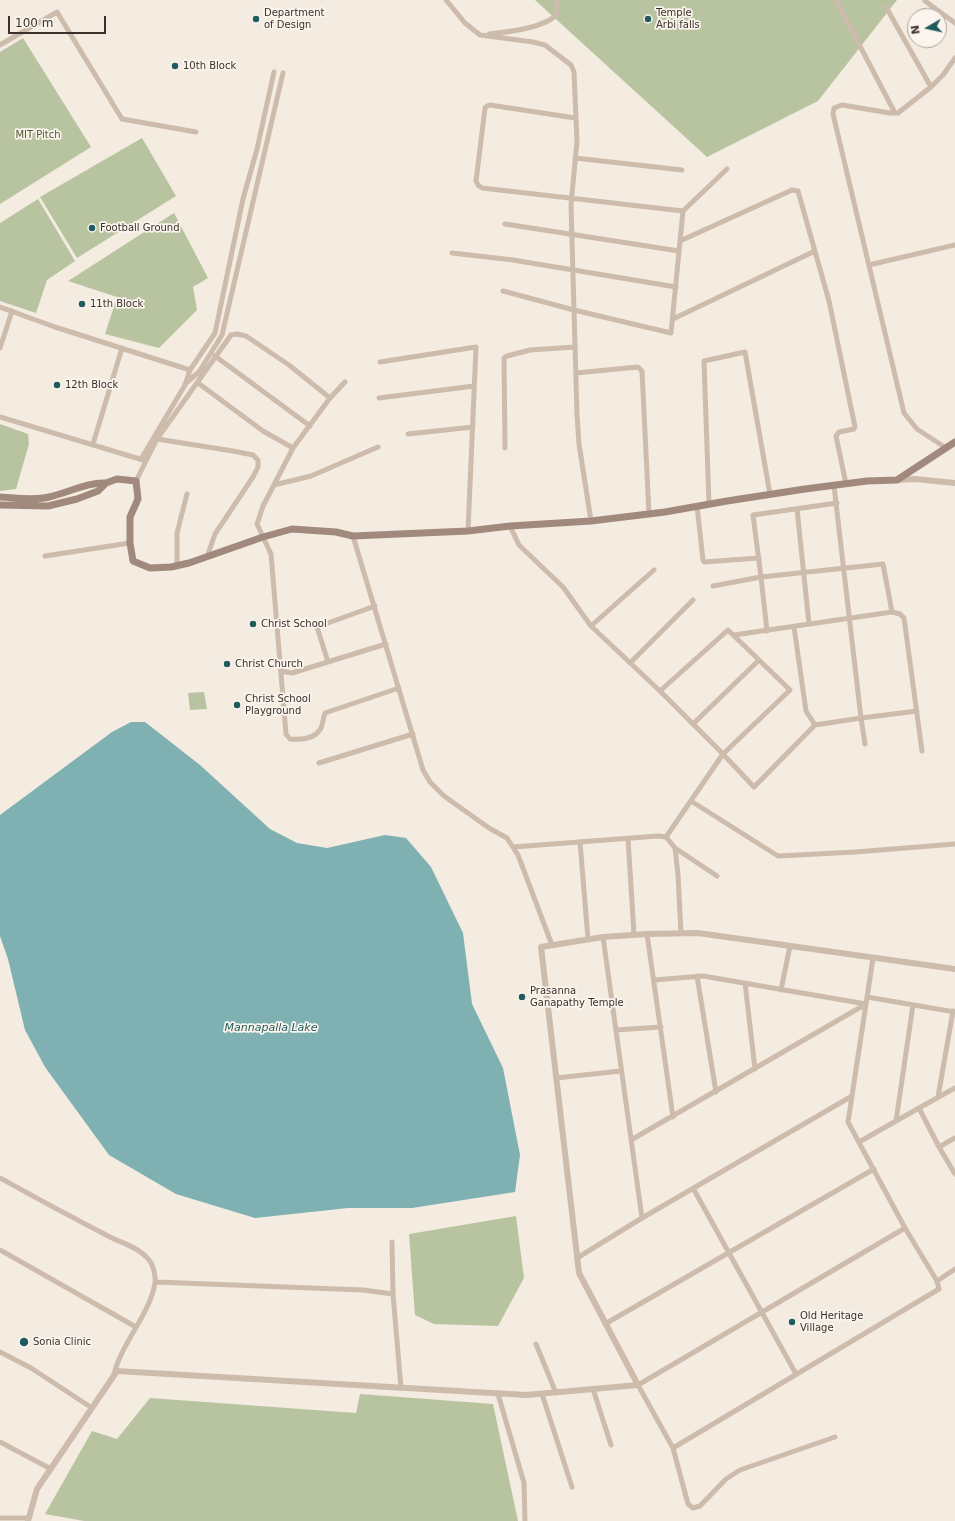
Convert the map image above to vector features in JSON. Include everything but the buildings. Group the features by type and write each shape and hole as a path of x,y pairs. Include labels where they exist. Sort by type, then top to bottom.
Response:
{"main road":[{"path":"0,505 48,506 78,499 98,491 106,484 117,479 136,482 138,499 130,517 130,543 133,561 150,568 177,566 263,537 292,529 336,532 353,536 468,531 510,526 591,521 648,514 770,494 846,484 897,480 955,442"},
{"path":"0,497 48,498 96,483 106,484"}],"street":[{"path":"446,0 465,23 480,35 545,45 564,58 571,65 574,72 576,141 572,198 572,236 577,415 579,444 591,521"},
{"path":"480,35 521,30 553,19 558,14 557,0"},
{"path":"836,0 895,113"},
{"path":"925,0 955,23"},
{"path":"886,7 931,87"},
{"path":"0,45 58,12 122,119 196,132"},
{"path":"946,448 917,429 904,413 833,111 834,108 842,105 895,113 900,111 931,87 943,75 955,58"},
{"path":"136,482 144,460 185,385 190,370 215,333 243,199 257,149 274,72"},
{"path":"185,385 199,372 222,335 283,73"},
{"path":"575,118 490,105 487,106 485,108 476,181 478,185 482,188 683,211"},
{"path":"575,158 682,170"},
{"path":"502,291 671,333 683,211 726,170"},
{"path":"680,241 792,190 798,191 830,301 855,426 854,430 839,432 836,436 846,484"},
{"path":"504,224 572,236 679,251"},
{"path":"869,265 955,245"},
{"path":"673,319 815,251"},
{"path":"452,253 513,260 676,287"},
{"path":"0,307 55,327 190,370"},
{"path":"0,348 12,311"},
{"path":"144,460 157,439 231,335 237,334 246,336 289,365 330,398"},
{"path":"380,362 476,347 468,531"},
{"path":"505,448 504,358 530,350 575,347"},
{"path":"93,444 122,348"},
{"path":"709,504 704,361 745,352 770,494"},
{"path":"215,356 310,426"},
{"path":"576,373 638,367 642,371 648,514"},
{"path":"198,382 263,431 293,448"},
{"path":"344,382 330,398 293,448 263,506 257,524 271,554 286,734 290,739 302,740 317,734 322,726 322,720 325,713 399,688"},
{"path":"379,398 474,386"},
{"path":"0,417 144,460"},
{"path":"408,434 473,427"},
{"path":"157,439 233,451 253,456 258,460 258,467 253,477 215,534 207,557"},
{"path":"274,485 311,476 378,447"},
{"path":"897,480 915,479 955,483"},
{"path":"834,486 865,744"},
{"path":"177,566 177,532 187,494"},
{"path":"767,631 753,515 836,503"},
{"path":"696,506 704,562 759,558"},
{"path":"797,509 809,624"},
{"path":"510,526 519,545 563,587 591,626 660,691 754,787 815,726 861,718 917,711"},
{"path":"353,536 424,770 430,782 444,796 489,828 507,838 518,855 552,945"},
{"path":"45,556 130,543"},
{"path":"713,586 761,577 883,564 892,612"},
{"path":"591,626 654,570"},
{"path":"630,663 694,600"},
{"path":"328,662 317,627 375,606"},
{"path":"734,635 892,612 900,614 904,618 922,751"},
{"path":"794,627 806,711 815,726"},
{"path":"660,691 728,630 790,690 723,754 666,837"},
{"path":"281,671 292,672 386,644"},
{"path":"693,724 759,660"},
{"path":"319,763 413,734"},
{"path":"691,801 778,856 862,852 955,844"},
{"path":"513,847 658,836 666,837 675,848 717,876"},
{"path":"628,838 634,935"},
{"path":"580,842 588,939"},
{"path":"675,848 681,933"},
{"path":"835,1437 740,1470 726,1479 700,1506 693,1508 688,1504 673,1448 578,1273 541,947 603,937 698,933 955,969"},
{"path":"647,934 673,1117"},
{"path":"603,937 642,1218"},
{"path":"781,990 790,946"},
{"path":"673,1448 939,1288 848,1122 873,958"},
{"path":"697,976 716,1092"},
{"path":"654,980 703,976 866,1004"},
{"path":"745,983 755,1069"},
{"path":"867,997 954,1011 938,1097"},
{"path":"631,1140 866,1004"},
{"path":"896,1121 913,1005"},
{"path":"616,1030 661,1027"},
{"path":"556,1078 621,1071"},
{"path":"859,1142 955,1088"},
{"path":"577,1258 642,1218 852,1096"},
{"path":"920,1108 939,1147 955,1174"},
{"path":"939,1147 955,1138"},
{"path":"605,1324 874,1169"},
{"path":"0,1178 83,1223 137,1250 149,1260 156,1282 149,1302 117,1361 113,1377"},
{"path":"693,1188 796,1374"},
{"path":"0,1518 28,1519 37,1489 117,1371 526,1395 638,1385 905,1228"},
{"path":"392,1242 392,1294 401,1388"},
{"path":"0,1250 136,1327"},
{"path":"937,1282 955,1269"},
{"path":"156,1282 363,1290 392,1294"},
{"path":"536,1344 556,1393"},
{"path":"0,1352 31,1368 92,1408"},
{"path":"593,1389 611,1445"},
{"path":"498,1394 524,1483 525,1521"},
{"path":"542,1394 572,1487"},
{"path":"0,1442 51,1469"}],"green space":[{"path":"535,0 897,0 818,101 707,157"},
{"name":"MIT Pitch","path":"23,38 91,147 0,204 0,52"},
{"name":"Football Ground","path":"142,138 176,196 77,258 40,197"},
{"path":"38,199 75,261 47,280 36,313 0,301 0,223"},
{"path":"174,213 208,278 193,287 197,310 159,348 105,334 117,297 68,281"},
{"path":"0,424 28,434 29,444 16,489 0,491"},
{"path":"204,692 207,709 190,710 188,693"},
{"path":"516,1216 524,1278 498,1326 434,1324 415,1315 409,1234"},
{"path":"360,1394 493,1404 518,1521 84,1521 45,1514 92,1431 117,1439 150,1398 356,1413"}],"water":[{"name":"Mannapalla Lake","path":"131,722 145,722 200,765 270,829 297,843 327,848 385,835 406,838 431,867 463,933 472,1004 503,1068 520,1155 515,1192 412,1208 348,1208 255,1218 176,1194 109,1155 45,1067 25,1030 8,959 0,936 0,815 112,732"}],"place":[{"name":"Department of Design","path":"256,19"},
{"name":"Temple Arbi falls","path":"648,19"},
{"name":"10th Block","path":"175,66"},
{"name":"Football Ground","path":"92,228"},
{"name":"11th Block","path":"82,304"},
{"name":"12th Block","path":"57,385"},
{"name":"Christ School","path":"253,624"},
{"name":"Christ Church","path":"227,664"},
{"name":"Christ School Playground","path":"237,705"},
{"name":"Prasanna Ganapathy Temple","path":"522,997"},
{"name":"Old Heritage Village","path":"792,1322"},
{"name":"Sonia Clinic","path":"24,1342"}]}
